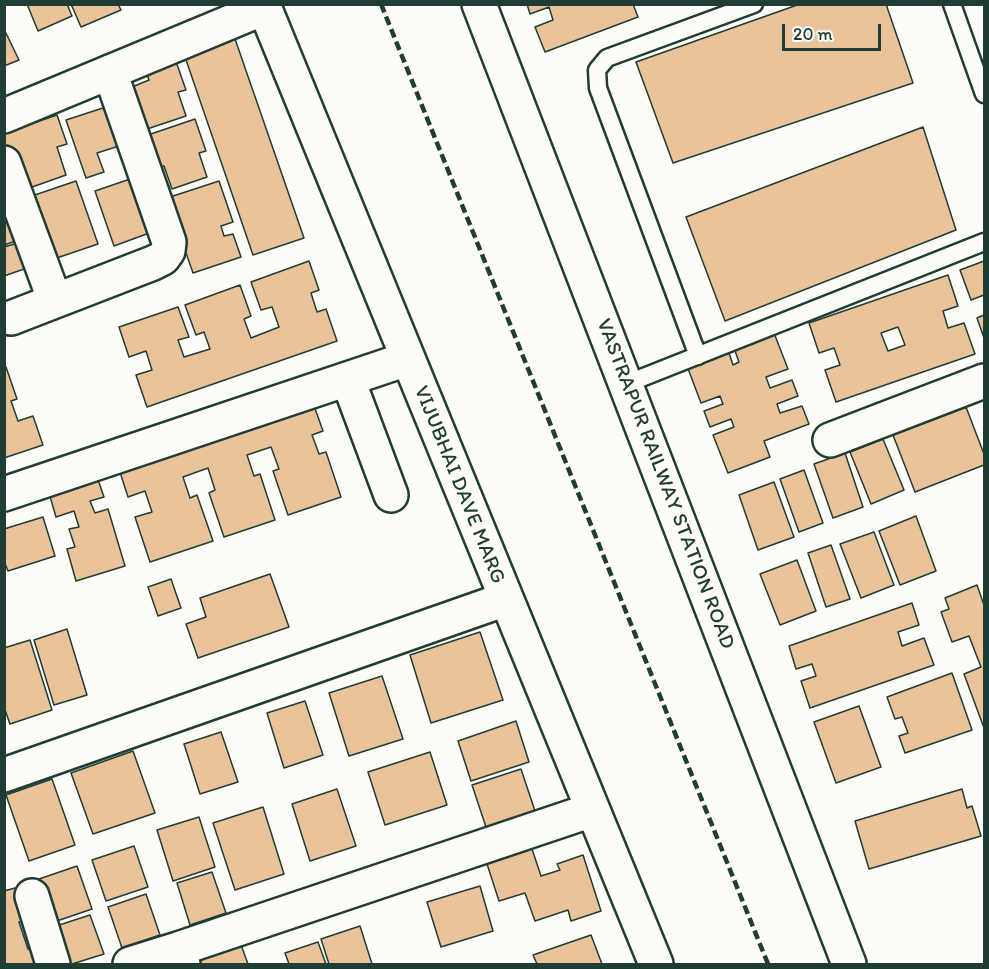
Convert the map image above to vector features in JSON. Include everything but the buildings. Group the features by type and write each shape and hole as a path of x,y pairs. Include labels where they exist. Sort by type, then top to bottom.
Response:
{"street":[{"name":"VASTRAPUR RAILWAY STATION ROAD","path":"479,4 849,964"},
{"path":"4,116 264,6"},
{"name":"VIJUBHAI DAVE MARG","path":"264,6 656,964"},
{"path":"10,318 153,263 163,258 168,251 169,242 110,72"},
{"path":"4,163 55,301"},
{"path":"4,494 407,359"},
{"path":"348,380 390,495"},
{"path":"830,440 984,381"},
{"path":"4,775 506,599"},
{"path":"130,964 180,957 592,810"},
{"path":"32,896 53,964"}],"lane":[{"path":"698,356 598,88 597,70 607,58 754,4"},
{"path":"952,4 984,94"},
{"path":"626,384 984,242"}],"railway":[{"path":"381,4 768,964"}]}
